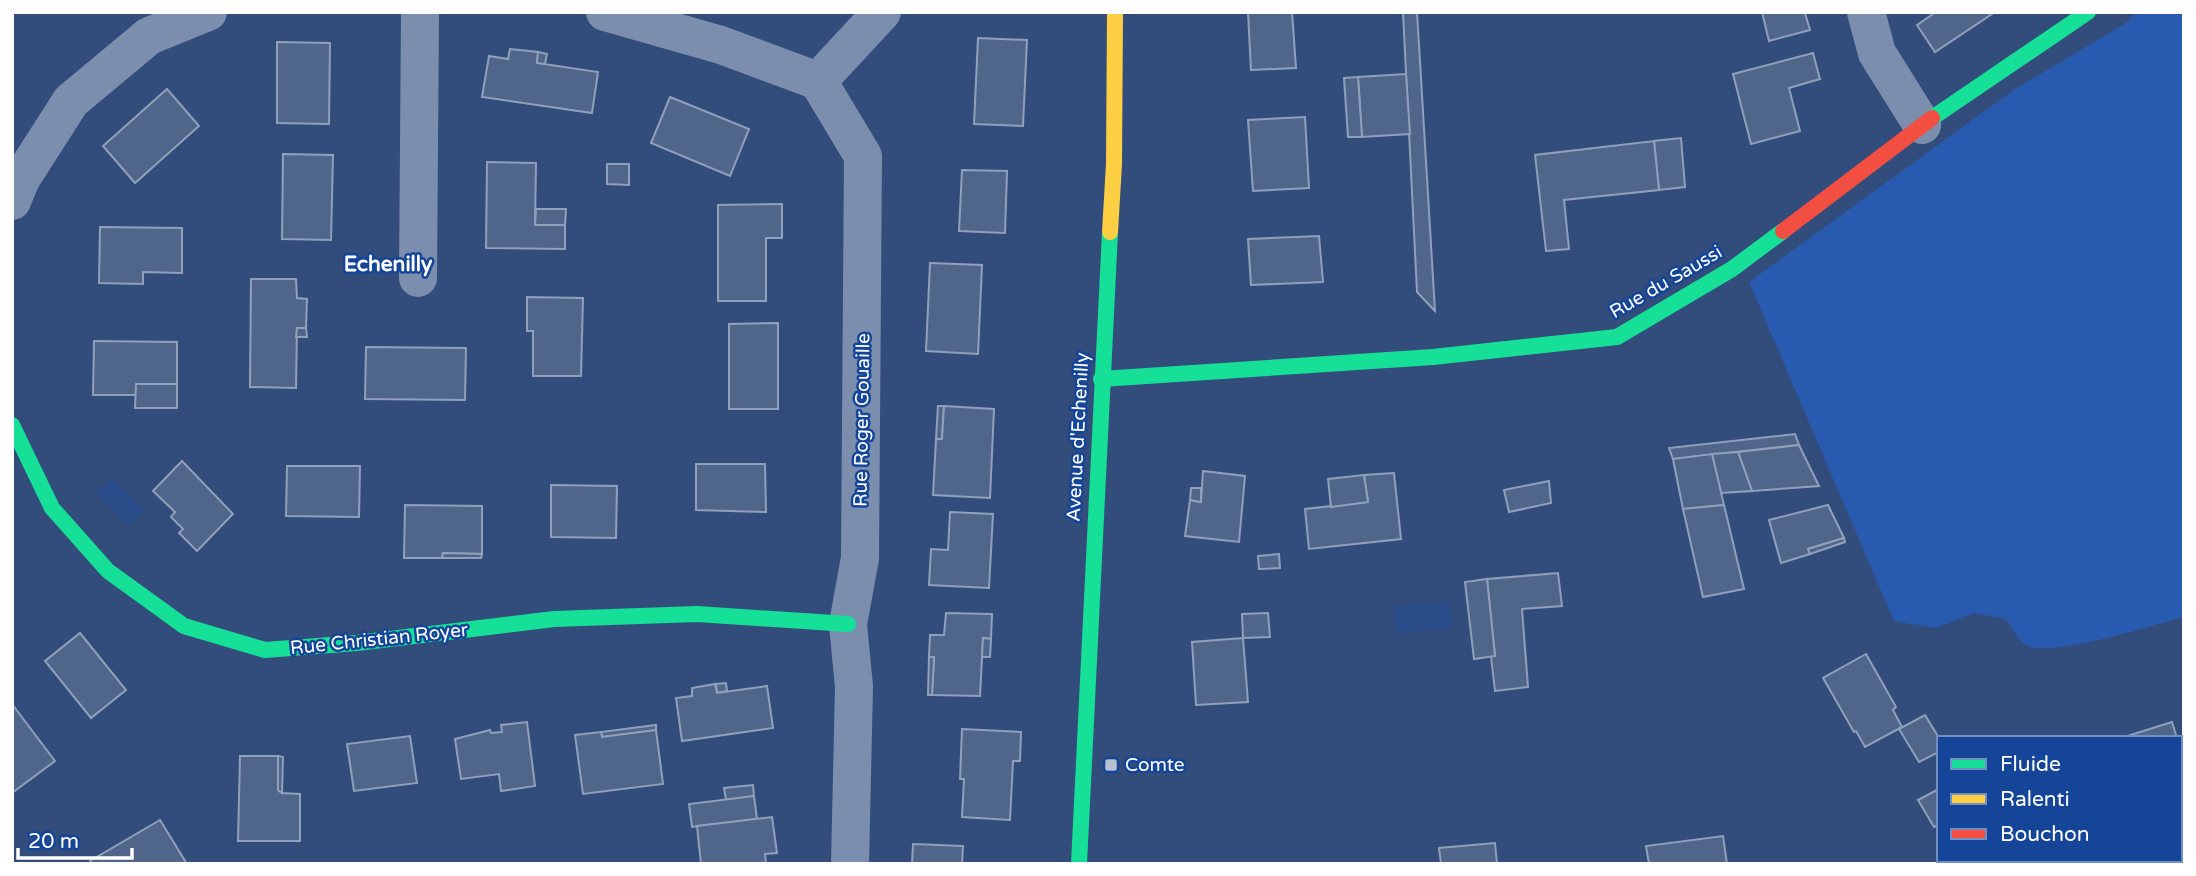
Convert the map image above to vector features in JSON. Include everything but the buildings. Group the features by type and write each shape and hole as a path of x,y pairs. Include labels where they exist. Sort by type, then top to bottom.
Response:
{"street":[{"path":"15,184 71,101 149,36 208,12"},
{"path":"418,278 420,12"},
{"path":"605,12 721,45 818,81 882,12"},
{"name":"Avenue d'Echenilly","path":"1079,864 1101,379 1114,164 1115,12"},
{"path":"1866,12 1877,53 1922,125"},
{"name":"Rue du Saussi","path":"1101,379 1433,357 1617,337 1732,269 1922,125 2088,12"},
{"name":"Rue Roger Gouaille","path":"818,81 863,156 860,558 848,624 854,688 850,864"},
{"name":"Rue Christian Royer","path":"12,425 52,508 108,571 184,626 265,650 358,643 554,620 697,614 848,624"}],"shaded area":[{"path":"2137,12 2184,12 2184,617 2128,633 2056,648 2026,645 2006,619 1974,613 1935,628 1894,621 1749,282 2015,89 2126,23"},
{"path":"112,478 144,510 128,526 96,493"},
{"path":"1450,601 1452,629 1395,633 1393,606"}],"traffic: fast":[{"path":"1932,118 2088,12"},
{"path":"1101,379 1433,357 1617,337 1732,269 1783,231"},
{"path":"1079,864 1110,232"},
{"path":"12,425 52,508 108,571 184,626 265,650 357,643 554,619 697,614 848,624"}],"traffic: slow":[{"path":"1110,232 1114,164 1115,12"}],"traffic: jam":[{"path":"1783,231 1932,118"}],"place":[{"name":"Comte","path":"1111,765"}],"district":[{"name":"Echenilly","path":"388,264"}]}
